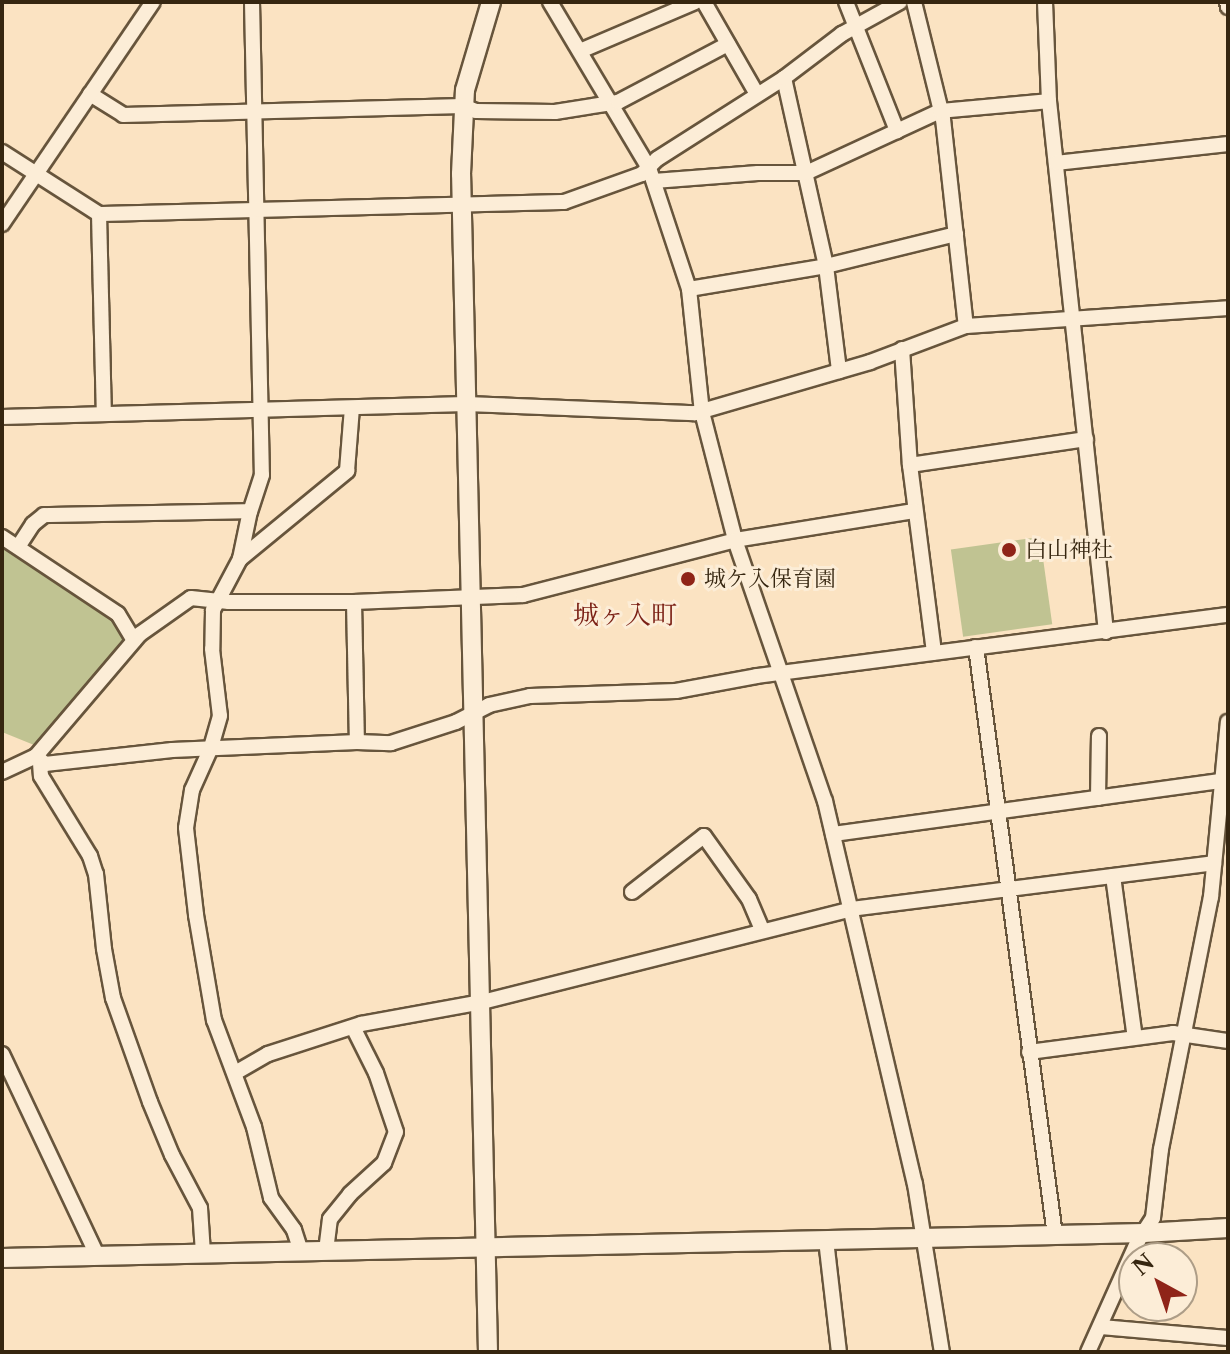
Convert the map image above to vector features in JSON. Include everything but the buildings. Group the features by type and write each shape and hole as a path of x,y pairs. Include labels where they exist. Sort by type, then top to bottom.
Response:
{"street":[{"path":"2,224 153,2"},
{"path":"252,2 262,475 250,511 240,559 216,601 212,642 221,706 210,750 192,790 186,828 196,915 214,1020 254,1127 271,1198 294,1230 301,1252"},
{"path":"488,1352 462,205 463,106 470,70 491,2"},
{"path":"550,2 652,174 689,289 702,412 735,540 833,834 878,1018 924,1238 942,1352"},
{"path":"580,51 695,2"},
{"path":"704,2 757,94"},
{"path":"846,2 897,131"},
{"path":"652,174 757,94 855,26 900,2"},
{"path":"914,2 940,111 966,326"},
{"path":"1045,2 1049,101 1106,632"},
{"path":"90,94 123,115 463,106 476,111 555,112 618,102 728,44"},
{"path":"784,78 826,266 839,371"},
{"path":"2,152 99,214 564,202 642,174 806,173 869,147 940,111 1049,101"},
{"path":"1056,163 1228,144"},
{"path":"99,214 104,414"},
{"path":"689,289 826,266 956,234"},
{"path":"2,417 466,404 702,412 839,371 966,326 1071,316 1228,308"},
{"path":"902,349 910,465 934,652"},
{"path":"240,559 347,471 352,408"},
{"path":"910,465 1086,439"},
{"path":"18,547 33,524 44,515 250,511"},
{"path":"203,1253 200,1208 172,1155 150,1102 113,998 96,874 90,856 41,776 38,760 134,641 191,598 354,602 523,595 735,540 915,511"},
{"path":"2,537 118,614 134,641"},
{"path":"354,602 357,742"},
{"path":"2,772 38,760 172,750 391,743 456,722 473,711 530,696 657,693 934,652 1228,615"},
{"path":"976,647 1055,1235"},
{"path":"1088,1352 1153,1218 1161,1149 1214,863 1228,722"},
{"path":"1098,798 1099,736"},
{"path":"833,834 1222,781"},
{"path":"632,892 704,836 749,899 762,930"},
{"path":"235,1073 268,1054 353,1027 482,1002 851,909 1214,863"},
{"path":"1113,876 1135,1038"},
{"path":"326,1251 330,1219 350,1194 384,1163 396,1132 376,1073 353,1027"},
{"path":"1029,1052 1184,1035 1228,1041"},
{"path":"2,1054 97,1255"},
{"path":"2,1258 1144,1233 1228,1228"},
{"path":"826,1240 839,1352"},
{"path":"1101,1327 1228,1338"}],"green space":[{"path":"1040,537 1052,624 963,637 951,550"},
{"path":"2,545 116,619 126,643 39,747 2,732"}],"place":[{"name":"白山神社","path":"1009,550"},
{"name":"城ケ入保育園","path":"688,579"}],"district":[{"name":"城ヶ入町","path":"625,616"}]}
